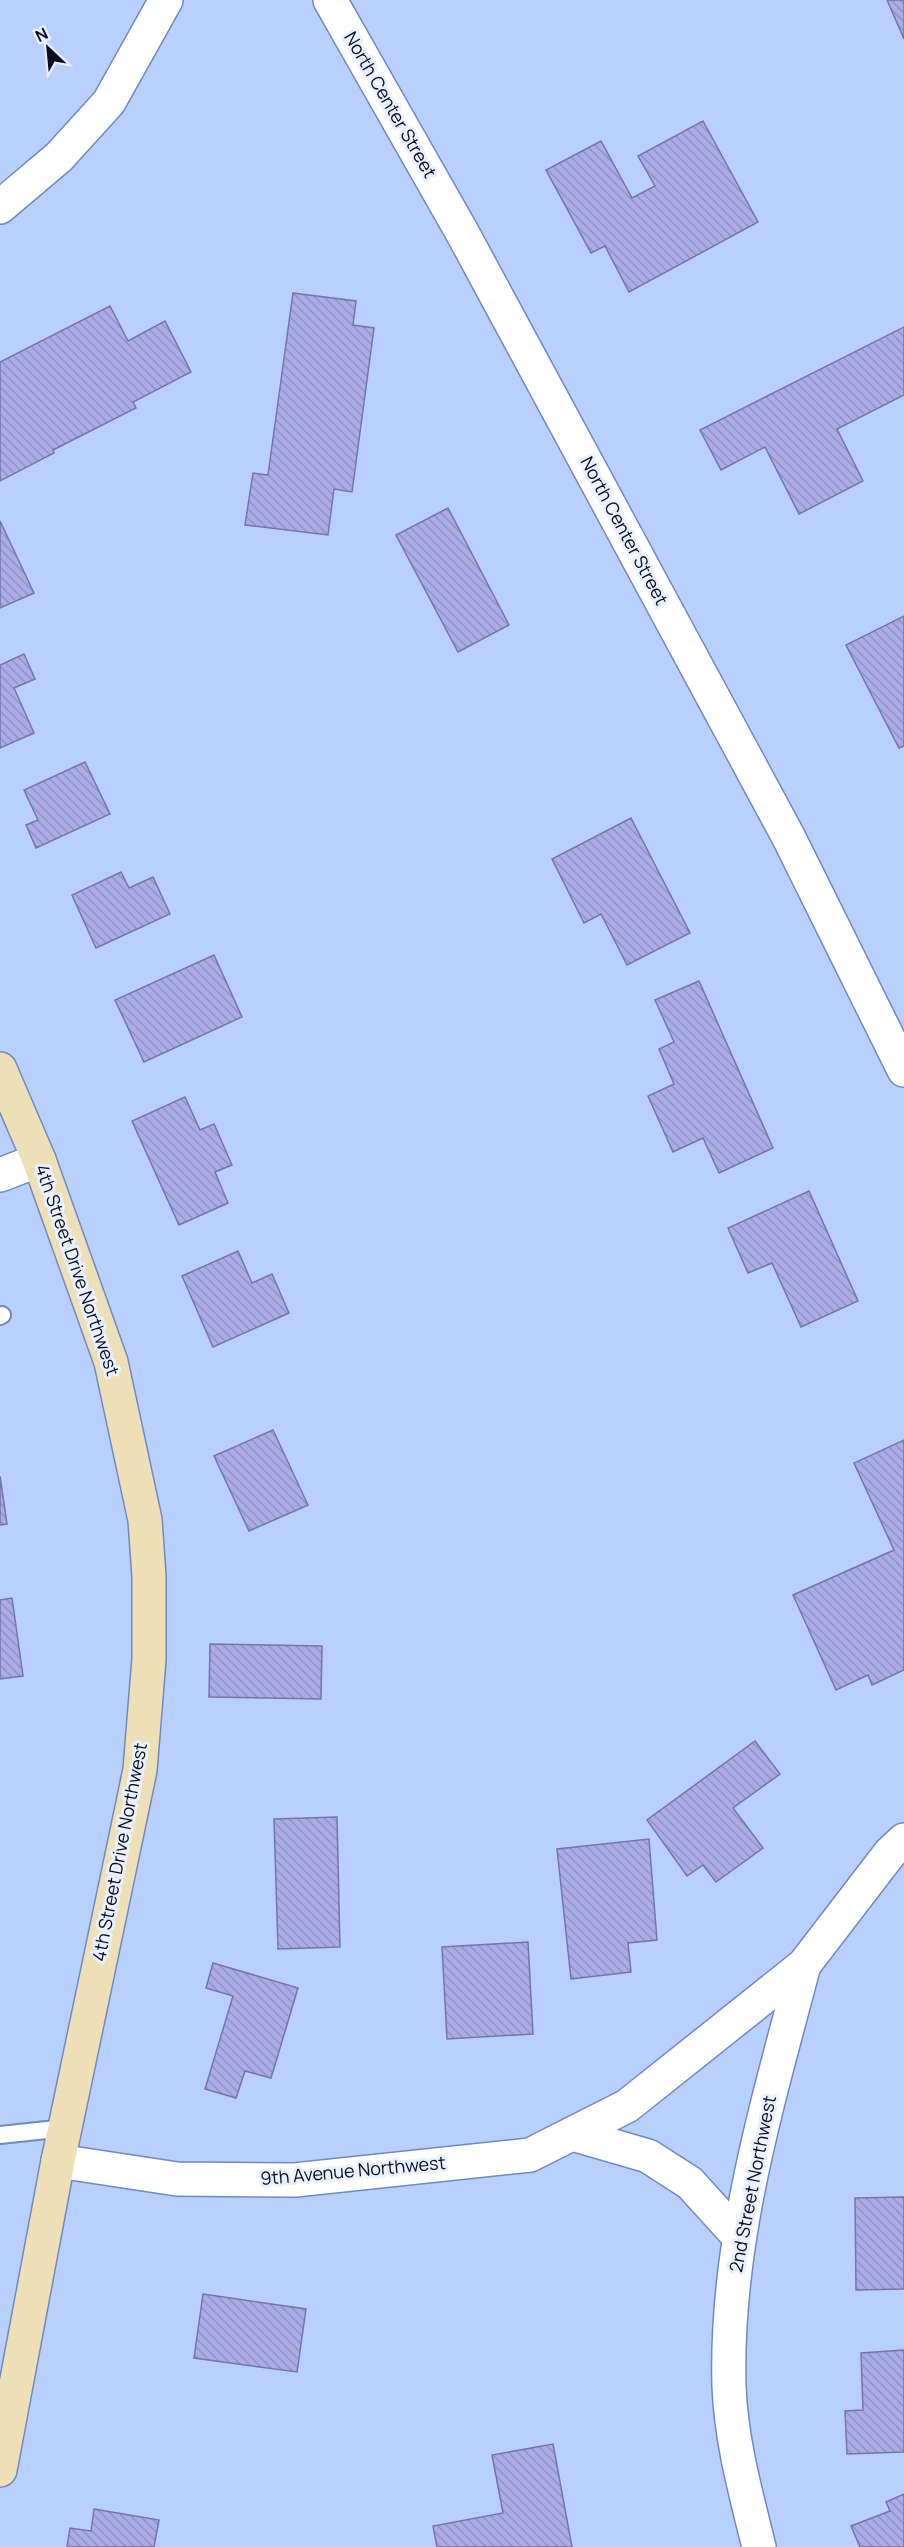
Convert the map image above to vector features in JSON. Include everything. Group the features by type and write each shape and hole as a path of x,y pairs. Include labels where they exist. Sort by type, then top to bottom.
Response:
{"main road":[{"name":"4th Street Drive Northwest","path":"0,1068 39,1160 111,1362 145,1520 149,1576 149,1659 140,1770 58,2161 0,2470"}],"street":[{"path":"0,207 59,157 109,102 166,0"},
{"name":"North Center Street","path":"330,0 463,234 777,815 904,1070"},
{"path":"0,1175 39,1160"},
{"name":"9th Avenue Northwest","path":"58,2161 177,2179 295,2180 530,2155 627,2106 804,1965 890,1853 904,1840"},
{"name":"2nd Street Northwest","path":"759,2547 739,2470 729,2387 731,2304 739,2236 774,2082 804,1965"},
{"path":"572,2134 648,2156 690,2183 739,2236"}],"lane":[{"path":"0,2135 65,2128"}],"building":[{"path":"887,0 904,0 904,39"},
{"path":"703,121 758,222 629,292 605,246 591,253 546,170 601,141 632,198 655,186 638,156"},
{"path":"293,293 356,301 353,325 374,328 352,492 334,489 328,535 245,525 253,473 268,475"},
{"path":"110,306 128,341 165,321 191,372 133,402 136,408 53,450 54,453 0,481 0,362"},
{"path":"904,327 904,395 837,429 863,481 799,514 765,447 721,470 700,430"},
{"path":"448,508 509,625 458,652 396,535"},
{"path":"0,521 34,593 0,608"},
{"path":"904,616 904,746 899,748 846,645"},
{"path":"24,654 35,679 14,688 34,733 0,748 0,665"},
{"path":"85,762 110,814 36,848 26,825 38,820 24,790"},
{"path":"631,818 690,933 627,965 601,914 584,923 552,859"},
{"path":"121,872 129,888 153,877 170,914 96,948 72,895"},
{"path":"214,955 242,1017 144,1062 115,1000"},
{"path":"699,981 773,1148 719,1173 703,1138 673,1152 648,1096 674,1084 659,1049 674,1042 655,1000"},
{"path":"185,1097 200,1130 214,1124 232,1165 215,1172 228,1203 179,1225 132,1121"},
{"path":"809,1191 858,1301 801,1327 772,1263 748,1273 728,1228"},
{"path":"238,1251 252,1283 272,1274 289,1313 213,1347 182,1276"},
{"path":"273,1430 308,1505 249,1531 214,1456"},
{"path":"904,1440 904,1670 872,1685 868,1675 836,1690 793,1595 894,1550 854,1463"},
{"path":"0,1476 7,1524 0,1525"},
{"path":"12,1598 23,1676 0,1679 0,1600"},
{"path":"210,1644 322,1646 321,1699 209,1697"},
{"path":"755,1741 780,1774 733,1808 763,1848 716,1882 703,1865 687,1876 647,1820"},
{"path":"337,1817 340,1947 278,1949 274,1819"},
{"path":"649,1839 657,1940 628,1943 631,1972 571,1979 557,1849"},
{"path":"528,1942 533,2034 447,2039 442,1947"},
{"path":"213,1963 298,1988 271,2078 245,2071 236,2098 205,2089 233,1996 206,1988"},
{"path":"904,2197 904,2289 856,2290 855,2198"},
{"path":"203,2294 306,2309 297,2372 194,2358"},
{"path":"904,2350 904,2452 847,2454 845,2411 863,2410 861,2353"},
{"path":"553,2444 572,2547 437,2547 433,2526 503,2513 492,2455"},
{"path":"904,2494 904,2547 860,2547 851,2526 890,2511 886,2502"},
{"path":"94,2509 159,2520 154,2547 67,2547 70,2528 91,2531"}]}
